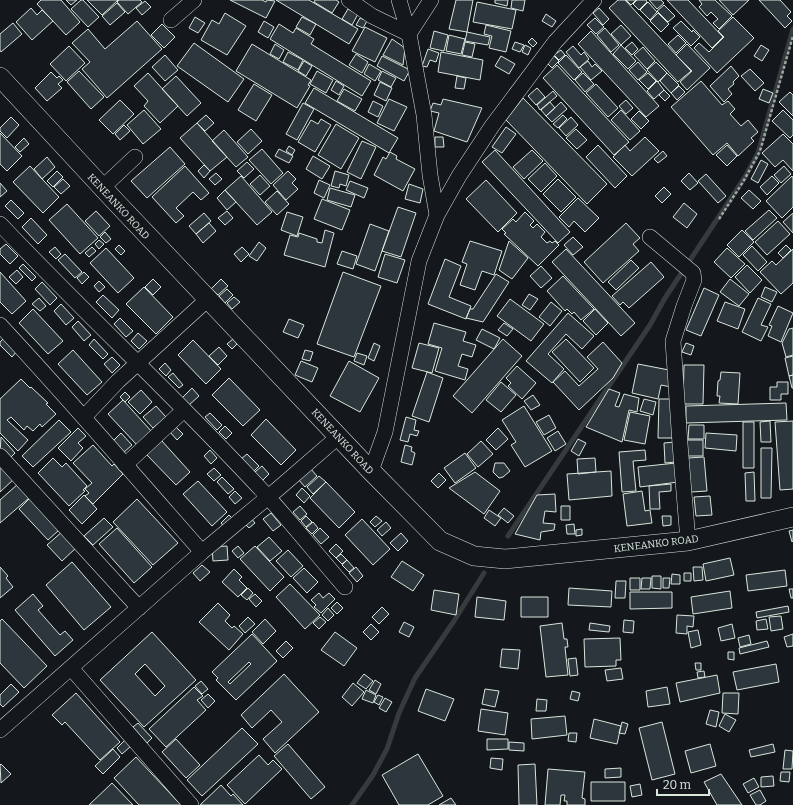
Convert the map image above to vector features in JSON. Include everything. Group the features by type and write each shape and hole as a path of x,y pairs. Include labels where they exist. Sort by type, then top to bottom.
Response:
{"street":[{"path":"172,20 194,0"},
{"path":"349,0 372,16 409,34"},
{"path":"399,0 409,34 424,115 430,175 437,215"},
{"path":"409,34 430,0"},
{"path":"370,471 385,432 419,261 437,215 492,126 556,42 594,0"},
{"name":"KENEANKO ROAD","path":"0,77 102,188 370,471 440,541 474,556 505,559 688,541 793,517"},
{"path":"102,188 135,157"},
{"path":"0,224 106,332 139,363 268,497 345,587"},
{"path":"650,237 693,273 694,280 684,306 674,341 681,466 688,541"},
{"path":"84,417 118,381 208,299"},
{"path":"0,325 84,417 202,552"},
{"path":"125,465 184,410"},
{"path":"0,730 202,552 338,436"},
{"path":"0,456 139,608"},
{"path":"70,668 191,805"}],"path":[{"path":"719,219 743,182 760,151 793,36"}],"building":[{"path":"41,0 61,0 80,22 66,35 37,4"},
{"path":"66,0 77,0 71,5"},
{"path":"83,0 99,17 88,27 71,9"},
{"path":"87,0 118,0 102,15"},
{"path":"119,0 140,0 142,2 128,14 117,2"},
{"path":"230,0 262,0 266,2 267,0 275,1 266,18"},
{"path":"276,0 309,0 358,29 349,44"},
{"path":"315,0 336,0 339,2 332,13 314,2"},
{"path":"456,0 473,0 467,32 449,29"},
{"path":"495,0 508,0 507,6 495,3"},
{"path":"512,0 525,0 523,11 511,8"},
{"path":"618,0 625,0 691,71 678,82 609,8"},
{"path":"626,0 636,0 631,5"},
{"path":"637,0 646,0 647,2 639,10 633,4"},
{"path":"649,0 661,0 664,3 657,9"},
{"path":"667,0 688,0 723,37 712,48"},
{"path":"699,0 715,0 732,16 719,29 713,23 718,19 711,12 707,16 699,7 702,4"},
{"path":"719,0 749,0 733,15"},
{"path":"759,0 780,0 791,12 787,16 792,21 785,28"},
{"path":"145,1 151,7 142,15 136,8"},
{"path":"477,2 516,10 512,29 473,22"},
{"path":"648,2 657,12 650,20 640,10"},
{"path":"117,3 125,12 110,25 102,16"},
{"path":"664,5 675,16 668,22 657,11"},
{"path":"31,8 37,15 42,10 53,21 32,40 16,22"},
{"path":"599,8 609,19 603,25 593,13"},
{"path":"348,9 358,14 352,25 342,19"},
{"path":"225,13 246,26 227,55 201,40 212,20 219,24"},
{"path":"658,13 669,24 661,32 650,21"},
{"path":"546,14 556,21 552,27 542,21"},
{"path":"195,17 205,23 198,33 189,28"},
{"path":"302,17 316,24 310,35 296,27"},
{"path":"733,17 754,38 717,73 694,48 699,43 709,52 724,37 718,31"},
{"path":"360,18 367,21 363,28 356,25"},
{"path":"595,18 604,27 596,34 587,25"},
{"path":"137,21 162,49 107,98 82,69 90,62 72,43 88,29 105,49"},
{"path":"264,21 274,27 268,38 258,32"},
{"path":"681,21 692,32 693,30 700,37 691,46 673,28"},
{"path":"13,23 22,34 1,52 0,34"},
{"path":"162,24 175,37 164,48 151,35"},
{"path":"279,24 293,33 296,28 314,39 311,44 371,81 362,96 270,39"},
{"path":"486,25 511,31 506,52 489,48 492,36 484,34"},
{"path":"621,25 631,36 621,45 611,34"},
{"path":"365,27 387,38 375,62 352,51"},
{"path":"605,28 619,45 611,52 597,35"},
{"path":"434,31 448,35 444,51 430,48"},
{"path":"591,31 659,106 646,117 578,44"},
{"path":"467,32 490,37 488,45 465,41"},
{"path":"449,35 465,39 461,54 446,51"},
{"path":"678,35 686,43 676,53 668,44"},
{"path":"532,38 537,43 533,47 528,42"},
{"path":"392,39 405,48 403,65 383,55"},
{"path":"465,42 475,44 472,57 462,55"},
{"path":"515,42 524,45 520,52 512,49"},
{"path":"632,42 638,49 632,55 625,48"},
{"path":"194,43 244,79 228,102 177,66"},
{"path":"252,44 311,80 308,85 310,86 297,108 236,71"},
{"path":"275,44 284,50 279,59 270,54"},
{"path":"687,44 710,68 687,90 680,82 692,71 676,55"},
{"path":"525,45 531,48 528,55 522,52"},
{"path":"621,45 636,61 628,69 613,54"},
{"path":"761,45 769,50 762,61 754,56"},
{"path":"69,46 85,63 66,81 50,64"},
{"path":"573,46 581,55 584,52 589,59 579,68 566,52"},
{"path":"643,47 655,61 647,69 634,55"},
{"path":"428,49 439,53 436,62 430,60 427,67 422,66"},
{"path":"561,50 565,55 559,60 554,55"},
{"path":"288,52 303,60 298,70 283,62"},
{"path":"441,52 483,60 480,80 438,72"},
{"path":"356,54 368,62 362,73 349,65"},
{"path":"165,55 178,70 165,81 152,67"},
{"path":"566,55 582,72 574,80 558,63"},
{"path":"382,56 410,70 404,81 377,66"},
{"path":"501,56 515,64 509,74 495,66"},
{"path":"554,56 559,61 552,68 547,63"},
{"path":"304,61 312,66 306,76 298,71"},
{"path":"588,61 592,67 595,64 602,71 591,80 580,67"},
{"path":"638,62 647,72 638,80 629,70"},
{"path":"656,62 667,73 658,82 647,70"},
{"path":"369,64 381,71 375,81 364,74"},
{"path":"557,65 629,142 614,155 543,78"},
{"path":"731,66 739,76 733,82 734,84 728,89 732,94 724,102 710,86"},
{"path":"750,69 764,83 755,91 741,76"},
{"path":"79,71 104,97 91,109 67,82"},
{"path":"317,71 333,80 326,93 310,84"},
{"path":"382,71 396,78 391,87 378,80"},
{"path":"51,72 57,78 59,76 63,80 58,84 62,88 47,101 35,88"},
{"path":"148,73 178,106 160,123 144,106 148,101 134,86"},
{"path":"583,73 594,84 585,92 575,80"},
{"path":"648,73 656,81 648,89 639,80"},
{"path":"667,73 679,85 671,93 660,81"},
{"path":"176,76 201,103 187,116 162,89"},
{"path":"457,76 466,78 464,89 455,88"},
{"path":"336,81 344,86 339,95 331,90"},
{"path":"657,81 664,90 654,99 647,91"},
{"path":"701,81 722,105 728,101 735,109 730,114 741,126 748,120 758,132 751,138 754,141 738,156 727,143 713,155 671,107"},
{"path":"380,82 392,88 386,101 374,95"},
{"path":"254,84 272,95 256,121 238,110"},
{"path":"596,84 618,108 608,117 586,93"},
{"path":"679,86 685,92 677,100 671,93"},
{"path":"314,88 398,138 389,153 305,103"},
{"path":"537,88 545,97 536,105 528,96"},
{"path":"344,89 362,99 355,111 337,101"},
{"path":"763,89 773,93 769,103 759,99"},
{"path":"664,90 670,96 665,101 659,95"},
{"path":"553,91 557,96 540,110 537,105"},
{"path":"790,92 793,95 793,116 779,102"},
{"path":"523,98 607,184 587,204 506,120"},
{"path":"389,99 407,107 394,131 377,123"},
{"path":"443,99 482,108 467,142 434,131 439,113 430,111 433,103 441,105"},
{"path":"120,100 134,114 113,134 99,120"},
{"path":"626,100 633,108 626,114 619,106"},
{"path":"373,101 383,106 378,117 368,112"},
{"path":"550,102 555,108 546,116 541,110"},
{"path":"561,102 567,109 552,122 546,116"},
{"path":"303,103 314,109 297,140 286,134"},
{"path":"144,110 161,129 143,144 127,125"},
{"path":"621,110 640,131 630,140 611,120"},
{"path":"783,110 793,120 793,135 790,138 772,121"},
{"path":"639,111 649,121 641,129 631,119"},
{"path":"206,115 214,123 205,131 197,123"},
{"path":"563,115 567,119 558,128 553,124"},
{"path":"11,117 19,125 7,138 0,131 0,128"},
{"path":"571,117 578,125 566,136 559,128"},
{"path":"321,119 331,125 315,152 298,142 311,120 318,124"},
{"path":"197,123 227,157 210,171 180,138"},
{"path":"336,124 359,138 341,169 318,155"},
{"path":"124,125 130,131 120,140 115,134"},
{"path":"506,127 516,134 502,153 492,147"},
{"path":"251,129 262,141 248,154 237,142"},
{"path":"576,129 587,140 577,149 566,138"},
{"path":"224,130 248,157 236,167 212,141"},
{"path":"0,133 22,156 7,171 0,164"},
{"path":"783,134 793,144 793,171 783,160 775,167 762,153"},
{"path":"435,137 443,137 444,147 435,147"},
{"path":"645,137 659,151 632,176 613,157 625,145 630,151"},
{"path":"24,138 29,144 20,152 15,147"},
{"path":"362,141 376,147 361,179 347,172"},
{"path":"598,145 627,176 615,188 586,157"},
{"path":"727,145 737,156 727,166 716,155"},
{"path":"289,146 295,150 292,155 286,151"},
{"path":"170,147 185,164 147,198 131,181"},
{"path":"262,149 283,173 271,184 249,160"},
{"path":"279,149 293,156 289,163 275,156"},
{"path":"495,150 570,232 558,243 482,162"},
{"path":"532,150 543,161 524,179 513,167"},
{"path":"663,151 667,156 658,163 654,159"},
{"path":"390,152 397,156 396,159 415,169 403,191 374,175 383,157 386,159"},
{"path":"313,156 330,166 322,179 306,169"},
{"path":"47,157 55,167 42,179 34,169"},
{"path":"761,160 768,164 758,183 751,179"},
{"path":"247,162 254,169 244,178 237,171"},
{"path":"545,163 557,176 541,192 528,179"},
{"path":"204,165 210,171 204,178 198,171"},
{"path":"30,166 59,197 43,213 13,182"},
{"path":"185,166 209,193 201,200 193,192 176,208 184,216 176,223 152,197"},
{"path":"784,166 791,174 781,183 774,175"},
{"path":"57,171 63,177 53,187 47,181"},
{"path":"288,171 296,179 292,183 298,189 286,200 273,185"},
{"path":"335,171 349,175 346,186 340,184 339,188 331,186"},
{"path":"216,173 222,179 215,185 209,179"},
{"path":"689,173 698,183 690,190 681,181"},
{"path":"706,174 726,196 718,203 698,181"},
{"path":"260,175 270,186 260,195 250,184"},
{"path":"241,176 272,212 257,225 225,190"},
{"path":"772,176 779,183 767,195 760,187"},
{"path":"792,176 793,207 782,218 766,201"},
{"path":"63,179 70,186 61,194 54,187"},
{"path":"558,179 576,197 561,212 543,194"},
{"path":"319,180 330,185 324,198 314,193"},
{"path":"486,180 517,213 498,232 466,199"},
{"path":"350,181 368,188 364,198 346,190"},
{"path":"0,183 7,191 0,197"},
{"path":"409,184 423,189 420,203 405,199"},
{"path":"664,187 671,194 662,203 655,196"},
{"path":"330,188 355,195 351,207 327,200"},
{"path":"225,190 236,202 227,210 217,198"},
{"path":"749,190 761,201 753,209 741,198"},
{"path":"277,191 289,204 277,215 265,202"},
{"path":"578,198 599,218 585,232 574,221 569,227 559,217"},
{"path":"322,199 350,210 342,230 314,219"},
{"path":"11,200 24,213 18,219 5,206"},
{"path":"684,203 697,214 687,228 673,217"},
{"path":"67,204 98,238 80,254 49,220"},
{"path":"398,207 416,213 401,257 382,251"},
{"path":"769,210 777,218 753,240 745,231"},
{"path":"96,211 110,226 99,236 85,221"},
{"path":"227,211 233,218 225,225 218,218"},
{"path":"287,212 303,217 297,236 281,230"},
{"path":"525,212 534,221 530,225 533,228 537,224 545,232 541,237 547,243 550,241 552,243 555,241 559,245 538,266 504,234 506,233 502,229 513,219 516,222"},
{"path":"204,213 211,221 196,234 189,226"},
{"path":"793,213 793,233 783,222"},
{"path":"31,218 47,235 38,244 22,227"},
{"path":"778,221 790,234 767,255 755,242"},
{"path":"209,223 216,231 203,243 196,234"},
{"path":"626,223 640,238 633,244 639,251 603,283 584,262"},
{"path":"370,224 389,231 375,271 356,264"},
{"path":"325,230 334,233 325,267 284,255 290,235 298,237 299,233 317,239 317,242 322,243"},
{"path":"742,230 754,242 739,257 727,245"},
{"path":"105,232 111,239 106,243 100,237"},
{"path":"573,237 583,247 573,255 564,245"},
{"path":"99,240 104,244 99,249 95,244"},
{"path":"470,241 502,251 494,275 482,271 475,290 460,285 467,264 462,262"},
{"path":"509,241 528,258 512,279 499,270"},
{"path":"259,242 266,248 257,261 249,256"},
{"path":"6,244 18,256 10,264 0,254 0,249"},
{"path":"119,245 125,251 121,255 115,249"},
{"path":"786,245 791,250 783,258 778,253"},
{"path":"752,246 767,262 758,271 743,255"},
{"path":"55,247 61,254 56,259 49,252"},
{"path":"92,247 96,251 89,257 85,253"},
{"path":"242,247 249,254 241,262 234,254"},
{"path":"106,248 134,278 118,293 90,263"},
{"path":"727,248 745,264 731,278 714,262"},
{"path":"566,249 635,323 621,336 552,262"},
{"path":"793,249 793,283 781,294 760,272 772,261 776,265"},
{"path":"342,251 357,256 353,269 337,264"},
{"path":"65,254 82,272 75,278 58,260"},
{"path":"385,254 405,260 397,283 378,277"},
{"path":"445,259 461,266 449,297 471,306 466,319 428,304"},
{"path":"631,260 639,268 616,290 608,282"},
{"path":"651,262 664,277 629,308 623,302 620,305 612,296"},
{"path":"23,264 36,277 32,281 19,268"},
{"path":"747,265 762,280 750,293 735,277"},
{"path":"541,266 552,278 541,288 530,276"},
{"path":"17,270 23,277 16,284 9,277"},
{"path":"0,272 26,301 12,314 0,302"},
{"path":"84,272 89,277 82,284 77,278"},
{"path":"343,272 381,286 354,357 317,344"},
{"path":"496,274 509,282 483,322 466,318 470,309 473,309"},
{"path":"563,276 594,309 581,320 574,312 572,314 567,309 565,311 547,291"},
{"path":"153,279 161,287 153,295 145,287"},
{"path":"221,279 228,286 218,295 211,289"},
{"path":"730,279 749,294 739,306 720,292"},
{"path":"99,281 105,287 99,292 94,286"},
{"path":"42,282 57,298 50,305 35,289"},
{"path":"144,287 173,317 156,334 126,304"},
{"path":"765,287 777,292 772,302 761,297"},
{"path":"704,288 719,295 701,336 686,330"},
{"path":"227,289 233,295 225,303 219,296"},
{"path":"529,294 538,299 530,310 522,305"},
{"path":"103,295 119,310 112,318 96,302"},
{"path":"234,297 240,302 232,309 227,303"},
{"path":"39,298 46,306 40,311 32,304"},
{"path":"758,298 771,304 761,325 768,327 761,341 742,332"},
{"path":"510,299 544,324 531,341 497,316"},
{"path":"551,302 562,311 550,326 539,317"},
{"path":"725,302 745,309 738,329 717,321"},
{"path":"61,304 74,318 66,325 54,311"},
{"path":"778,306 793,313 781,342 768,336 772,326 769,325"},
{"path":"33,309 63,341 48,354 19,323"},
{"path":"595,309 608,323 596,335 583,321"},
{"path":"568,313 594,336 582,349 566,334 548,354 564,369 552,383 526,361"},
{"path":"120,318 133,331 126,337 114,324"},
{"path":"289,319 304,325 298,338 283,332"},
{"path":"78,321 91,335 84,341 72,327"},
{"path":"434,323 466,332 463,341 476,345 472,357 462,354 458,366 468,369 465,380 435,371 442,348 428,344"},
{"path":"504,323 513,329 507,336 498,330"},
{"path":"793,328 793,355 786,357 782,343 789,329"},
{"path":"482,329 500,338 494,349 476,340"},
{"path":"138,333 147,341 139,349 131,341"},
{"path":"5,337 18,350 12,357 0,345 0,342"},
{"path":"94,339 108,354 103,359 89,345"},
{"path":"233,339 237,344 232,349 227,344"},
{"path":"503,339 522,356 472,413 453,396"},
{"path":"566,339 594,368 580,382 552,352"},
{"path":"193,340 221,369 206,384 178,355"},
{"path":"603,342 622,363 613,378 579,410 553,382 565,371 579,386 598,369 587,357"},
{"path":"374,343 380,346 374,361 368,358"},
{"path":"419,343 439,348 432,373 412,368"},
{"path":"686,343 694,346 691,355 682,352"},
{"path":"219,347 227,356 218,365 209,356"},
{"path":"73,350 102,382 87,395 58,364"},
{"path":"305,350 313,352 310,361 302,359"},
{"path":"357,353 367,356 364,365 354,361"},
{"path":"793,356 793,375 789,376 785,358"},
{"path":"112,357 120,365 112,373 104,364"},
{"path":"301,361 318,368 312,382 295,375"},
{"path":"349,361 379,378 360,412 330,396"},
{"path":"165,363 171,370 166,376 159,369"},
{"path":"638,364 674,371 671,387 661,385 658,399 632,393"},
{"path":"684,365 704,365 703,404 683,404"},
{"path":"517,366 536,383 522,399 508,386 511,383 506,378"},
{"path":"427,372 443,378 429,422 412,416"},
{"path":"721,372 740,373 738,404 719,403 720,396 717,396 718,381 720,380"},
{"path":"173,373 183,385 179,388 168,377"},
{"path":"793,375 793,388 792,388 789,376"},
{"path":"229,378 260,410 243,426 212,395"},
{"path":"21,379 48,403 46,404 56,414 42,427 40,424 33,431 27,426 24,430 11,417 7,420 28,440 18,451 0,433 0,399"},
{"path":"501,382 516,395 501,412 486,400"},
{"path":"777,382 788,382 788,394 781,394 781,400 770,400 770,387 777,387"},
{"path":"192,388 199,396 189,405 182,398"},
{"path":"609,389 620,393 615,406 619,407 624,394 639,398 637,412 629,410 622,442 586,427"},
{"path":"141,390 152,402 140,414 128,402"},
{"path":"125,392 130,397 125,402 120,397"},
{"path":"533,395 540,405 531,410 524,401"},
{"path":"644,399 656,402 653,415 640,411"},
{"path":"659,399 675,399 673,438 658,438"},
{"path":"123,400 152,432 137,445 108,414"},
{"path":"786,403 787,420 686,423 686,406"},
{"path":"156,406 166,417 153,428 143,417"},
{"path":"524,406 552,451 525,467 511,445 516,442 502,420"},
{"path":"630,412 650,416 645,444 624,440"},
{"path":"210,413 222,425 217,430 205,417"},
{"path":"549,415 556,428 544,435 536,422"},
{"path":"406,417 416,420 414,430 419,431 417,436 410,434 408,442 400,440"},
{"path":"266,419 296,450 281,465 251,435"},
{"path":"59,420 71,432 33,467 22,456"},
{"path":"770,421 771,442 761,442 760,422"},
{"path":"793,421 793,489 780,490 775,422"},
{"path":"743,422 754,422 754,468 743,468"},
{"path":"689,425 704,425 704,439 688,439"},
{"path":"225,426 232,433 226,439 219,432"},
{"path":"176,427 183,434 177,440 170,432"},
{"path":"78,428 86,436 78,443 83,448 71,461 58,448"},
{"path":"498,428 508,439 496,450 486,440"},
{"path":"558,431 566,444 555,451 547,438"},
{"path":"121,433 132,445 123,453 112,442"},
{"path":"706,433 737,435 736,451 705,448"},
{"path":"1,437 15,453 7,461 0,453"},
{"path":"578,439 586,443 579,456 571,451"},
{"path":"161,440 190,472 176,485 146,454"},
{"path":"685,440 703,440 703,456 685,456"},
{"path":"481,441 493,454 478,467 467,454"},
{"path":"675,442 676,462 665,463 664,443"},
{"path":"93,445 112,466 114,464 123,474 93,504 85,496 89,493 85,489 92,483 73,463"},
{"path":"405,445 412,447 411,451 415,453 412,465 401,462"},
{"path":"761,448 772,448 771,498 761,498"},
{"path":"210,450 217,458 211,464 204,456"},
{"path":"645,450 646,460 633,461 636,491 622,492 619,452"},
{"path":"465,453 476,468 455,483 444,468"},
{"path":"247,454 259,466 253,472 241,459"},
{"path":"704,457 707,491 691,492 688,458"},
{"path":"53,458 62,467 66,463 87,486 83,490 85,491 69,506 38,473"},
{"path":"595,458 596,472 578,474 577,459"},
{"path":"495,463 504,463 510,471 503,477 499,478 493,472"},
{"path":"676,463 678,482 640,487 638,467"},
{"path":"0,464 14,479 0,492"},
{"path":"262,466 269,474 262,481 255,472"},
{"path":"214,468 221,475 214,481 207,474"},
{"path":"310,468 317,476 305,487 298,479"},
{"path":"611,471 612,496 569,500 567,474"},
{"path":"475,472 500,491 484,514 449,488"},
{"path":"754,472 755,501 746,501 745,473"},
{"path":"439,473 446,480 438,488 431,481"},
{"path":"319,476 326,482 313,494 307,487"},
{"path":"222,477 234,489 228,494 217,482"},
{"path":"198,481 227,512 212,526 183,494"},
{"path":"326,482 355,512 339,528 310,498"},
{"path":"18,484 29,498 0,523 0,500"},
{"path":"671,484 671,491 659,492 660,509 650,509 649,486"},
{"path":"302,488 310,496 304,503 296,495"},
{"path":"235,491 242,498 235,504 229,497"},
{"path":"642,491 645,511 650,510 652,523 627,526 623,494"},
{"path":"555,494 556,512 545,511 543,523 555,524 554,530 541,532 540,540 515,534 537,495"},
{"path":"84,495 97,509 82,524 69,510"},
{"path":"710,496 712,515 696,516 694,497"},
{"path":"30,498 59,530 48,540 19,509"},
{"path":"137,499 178,543 153,565 113,522"},
{"path":"300,506 307,514 300,520 293,512"},
{"path":"561,506 570,506 570,520 561,520"},
{"path":"504,508 514,516 508,523 498,515"},
{"path":"489,510 501,518 495,526 484,518"},
{"path":"271,513 281,525 273,531 263,519"},
{"path":"229,515 234,520 225,528 221,523"},
{"path":"306,516 312,522 306,527 301,521"},
{"path":"376,516 382,521 375,527 370,522"},
{"path":"662,516 671,516 671,525 663,526"},
{"path":"250,517 255,523 249,528 244,523"},
{"path":"104,518 113,527 93,545 84,536"},
{"path":"362,519 390,549 373,565 345,535"},
{"path":"313,522 318,528 312,534 306,528"},
{"path":"386,522 391,528 382,536 377,530"},
{"path":"574,524 575,534 567,534 566,525"},
{"path":"117,528 152,567 134,583 99,544"},
{"path":"320,528 329,537 321,544 313,535"},
{"path":"582,529 582,535 576,536 576,530"},
{"path":"793,530 793,541 792,542 789,531"},
{"path":"63,531 77,547 62,561 47,545"},
{"path":"401,533 408,541 398,551 390,543"},
{"path":"269,537 282,551 270,561 257,547"},
{"path":"336,544 343,551 336,558 329,551"},
{"path":"227,546 228,560 213,561 212,547"},
{"path":"238,546 244,553 238,558 232,551"},
{"path":"255,546 284,577 270,591 240,559"},
{"path":"288,550 303,566 291,577 276,561"},
{"path":"341,554 347,560 342,564 336,558"},
{"path":"730,558 734,575 706,581 703,564"},
{"path":"347,560 354,568 349,572 342,565"},
{"path":"402,561 424,575 413,591 391,577"},
{"path":"72,562 111,607 84,630 46,585"},
{"path":"202,565 210,572 200,581 193,573"},
{"path":"0,567 8,576 6,578 13,587 0,598"},
{"path":"356,567 363,576 357,582 349,573"},
{"path":"693,567 702,567 703,580 694,581"},
{"path":"304,568 318,582 307,593 293,578"},
{"path":"234,569 242,577 239,580 247,588 238,597 222,582"},
{"path":"785,570 787,586 748,591 746,575"},
{"path":"684,573 691,573 691,581 684,581"},
{"path":"672,574 680,575 680,584 671,584"},
{"path":"652,576 661,576 661,589 652,588"},
{"path":"630,578 640,578 640,590 630,590"},
{"path":"642,578 651,578 650,589 641,589"},
{"path":"663,578 670,578 669,588 663,588"},
{"path":"616,581 626,581 625,598 615,598"},
{"path":"290,584 320,615 305,629 276,597"},
{"path":"248,588 253,593 247,600 241,595"},
{"path":"569,588 612,591 611,607 568,605"},
{"path":"789,589 793,589 793,598 791,598"},
{"path":"434,590 459,594 456,615 431,610"},
{"path":"730,591 732,608 693,614 691,597"},
{"path":"630,592 672,592 672,608 630,609"},
{"path":"319,593 323,598 329,593 335,599 321,613 314,607 316,605 311,600"},
{"path":"33,594 43,606 38,610 60,635 65,631 73,640 55,656 15,610"},
{"path":"255,594 262,601 256,607 249,599"},
{"path":"477,597 506,601 504,620 475,617"},
{"path":"521,597 548,597 548,617 521,617"},
{"path":"337,602 343,608 337,614 331,608"},
{"path":"218,603 230,615 225,621 232,628 234,626 243,634 229,650 199,622"},
{"path":"788,606 789,612 757,618 756,612"},
{"path":"382,607 389,614 379,624 372,617"},
{"path":"328,608 334,615 328,621 322,615"},
{"path":"677,615 694,616 693,627 687,626 687,634 676,633"},
{"path":"781,616 783,629 771,631 769,617"},
{"path":"248,617 255,624 245,633 239,626"},
{"path":"320,617 326,622 319,629 313,623"},
{"path":"2,619 47,666 24,688 0,663 0,621"},
{"path":"265,619 276,631 263,644 252,632"},
{"path":"766,619 768,629 757,630 756,621"},
{"path":"624,620 634,621 633,633 623,632"},
{"path":"404,622 414,627 409,637 399,632"},
{"path":"562,623 564,639 567,639 568,647 565,647 568,675 546,677 540,626"},
{"path":"590,623 610,626 609,632 589,630"},
{"path":"371,624 379,632 371,640 363,632"},
{"path":"732,624 735,638 721,641 718,628"},
{"path":"698,630 701,645 691,648 688,632"},
{"path":"152,632 196,680 144,727 100,680","holes":["145,664 165,686 155,696 135,674"]},
{"path":"335,632 357,648 344,666 321,650"},
{"path":"252,634 277,661 236,700 216,680 218,678 212,672","holes":["249,662 251,664 230,684 228,682"]},
{"path":"793,634 793,646 787,647 784,637"},
{"path":"749,635 751,644 740,647 738,638"},
{"path":"620,638 621,660 616,660 616,666 585,667 584,639"},
{"path":"286,641 293,648 283,658 276,651"},
{"path":"767,641 769,647 740,654 739,648"},
{"path":"502,649 520,650 518,669 500,667"},
{"path":"728,652 734,652 734,660 728,659"},
{"path":"576,658 578,675 570,676 568,659"},
{"path":"695,663 701,663 701,670 696,670"},
{"path":"776,664 779,682 737,690 733,672"},
{"path":"621,668 623,679 607,681 605,670"},
{"path":"704,671 705,677 698,678 697,672"},
{"path":"284,674 319,712 275,753 263,739 282,722 271,710 252,728 241,715"},
{"path":"364,674 373,681 366,689 357,683"},
{"path":"717,675 720,693 680,702 676,683"},
{"path":"375,680 381,684 376,694 369,690"},
{"path":"201,681 208,689 202,694 195,686"},
{"path":"353,683 364,692 352,706 342,697"},
{"path":"11,684 19,692 3,707 0,704 0,695"},
{"path":"194,687 203,696 197,700 206,710 166,747 149,729"},
{"path":"667,687 670,704 648,707 646,691"},
{"path":"426,689 454,699 445,721 418,711"},
{"path":"485,689 499,691 495,707 482,704"},
{"path":"366,690 376,695 373,703 362,699"},
{"path":"572,691 580,693 578,701 570,699"},
{"path":"76,693 120,742 100,760 65,722 62,725 52,715"},
{"path":"723,693 739,693 738,714 722,713"},
{"path":"208,694 215,701 208,708 201,700"},
{"path":"378,695 383,697 379,705 374,702"},
{"path":"385,698 392,702 386,712 379,708"},
{"path":"537,699 547,700 546,711 536,711"},
{"path":"481,709 508,713 505,735 478,731"},
{"path":"710,710 719,712 716,727 706,724"},
{"path":"725,714 736,720 729,732 719,726"},
{"path":"565,716 567,735 532,739 531,719"},
{"path":"594,719 621,726 617,744 590,738"},
{"path":"622,722 628,724 625,734 619,733"},
{"path":"662,722 675,774 652,780 639,728"},
{"path":"138,723 152,738 147,743 133,727"},
{"path":"242,728 258,744 202,796 187,780"},
{"path":"569,733 577,733 576,742 568,741"},
{"path":"176,739 200,765 186,778 162,752"},
{"path":"487,739 508,739 508,749 487,750"},
{"path":"125,740 131,746 122,754 117,748"},
{"path":"509,742 524,743 524,751 509,750"},
{"path":"288,744 325,787 311,799 274,756"},
{"path":"710,744 716,766 691,773 685,751"},
{"path":"773,744 775,752 751,757 749,750"},
{"path":"113,749 120,757 103,774 95,766"},
{"path":"785,750 793,751 792,769 783,769"},
{"path":"418,754 443,796 428,805 399,805 382,775"},
{"path":"259,755 268,765 273,760 282,769 245,804 227,785"},
{"path":"136,757 181,805 139,805 114,778"},
{"path":"491,758 503,759 502,770 490,768"},
{"path":"1,764 11,774 1,783 0,765"},
{"path":"535,764 537,805 519,805 518,765"},
{"path":"621,768 621,777 605,778 605,769"},
{"path":"548,769 585,772 582,798 585,799 585,805 567,805 567,801 564,801 565,795 561,795 560,805 545,805"},
{"path":"781,772 790,772 789,782 780,781"},
{"path":"721,774 742,805 717,805 704,782"},
{"path":"773,776 774,786 761,787 761,777"},
{"path":"754,778 759,787 748,793 743,784"},
{"path":"591,782 625,782 625,801 591,801"},
{"path":"112,783 133,805 89,805"},
{"path":"640,784 642,795 632,797 630,786"},
{"path":"221,785 231,796 233,794 243,805 200,805"},
{"path":"760,790 766,801 760,805 756,805 750,795"},
{"path":"451,798 456,805 439,805"}],"waterway":[{"path":"508,536 650,325 665,298 745,177 758,153 793,29"},
{"path":"352,805 373,775 387,749 399,713 415,678 454,621 484,573"}]}
